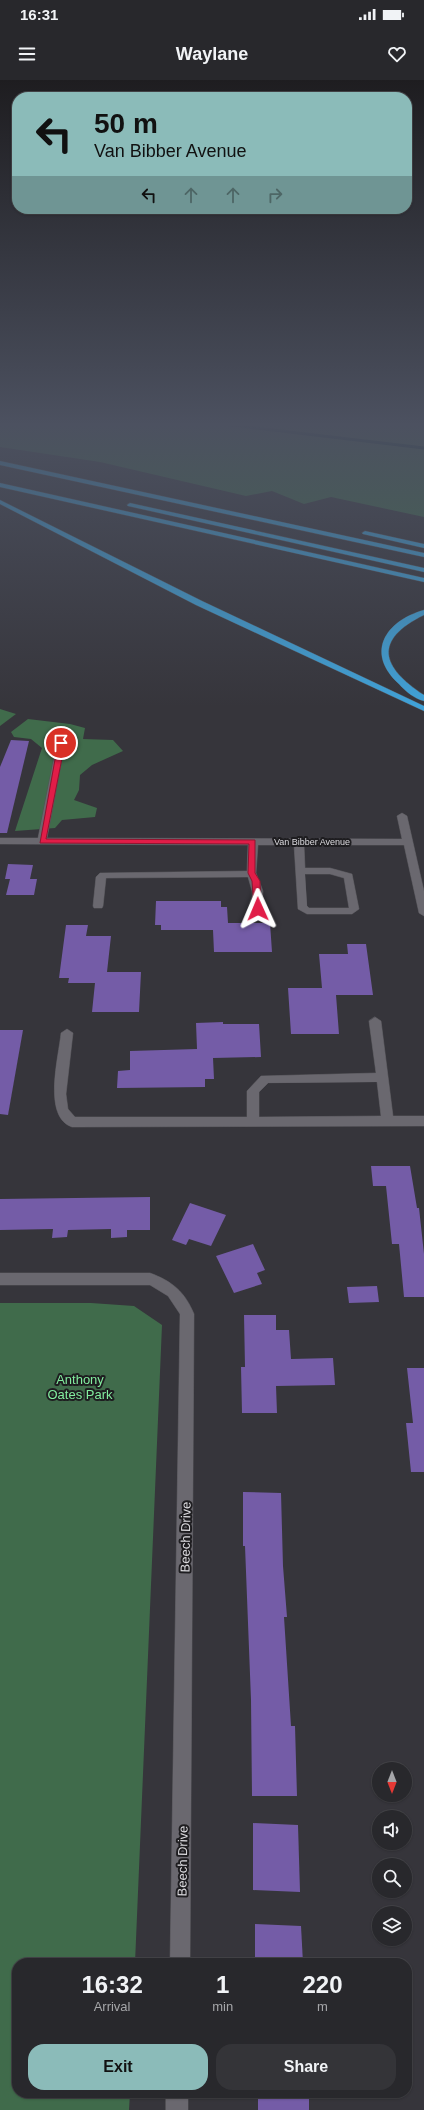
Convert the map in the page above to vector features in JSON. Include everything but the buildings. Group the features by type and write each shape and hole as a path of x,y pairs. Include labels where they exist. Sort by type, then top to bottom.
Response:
{"highway":[{"path":"31,518 291,648 424,709"},
{"path":"146,518 424,580"},
{"path":"187,518 424,570"},
{"path":"252,518 424,555"},
{"path":"424,541 355,531 424,546"},
{"path":"424,612 409,618 390,634 384,651 387,666 397,680 424,699"}],"street":[{"path":"42,841 61,743"},
{"path":"402,816 424,913"},
{"name":"Van Bibber Avenue","path":"0,841 408,842"},
{"path":"253,842 251,873 256,881 258,909"},
{"path":"298,842 302,908 307,911 352,911 354,909 349,876 330,871 300,871"},
{"path":"98,906 101,877 103,876 251,873"},
{"path":"375,1021 388,1121"},
{"path":"67,1033 60,1094 62,1111 72,1122 424,1121"},
{"path":"253,1122 253,1091 265,1079 382,1077"},
{"name":"Beech Drive","path":"0,1279 150,1279 165,1285 173,1291 179,1298 187,1314 187,1444 180,1958"},
{"path":"177,2098 177,2110"}],"green space":[{"path":"0,709 16,714 0,726"},
{"path":"28,719 70,724 85,728 83,739 113,740 123,751 92,765 80,775 79,790 74,800 97,808 95,817 62,820 55,828 15,831 42,748 31,739 14,737 11,732"},
{"name":"Anthony Oates Park","path":"0,1303 91,1303 134,1306 162,1325 135,1958 12,1958 12,2098 130,2098 129,2110 0,2110"}],"route":[{"path":"61,743 42,841 253,842 251,873 256,881 258,889 258,909"}]}
